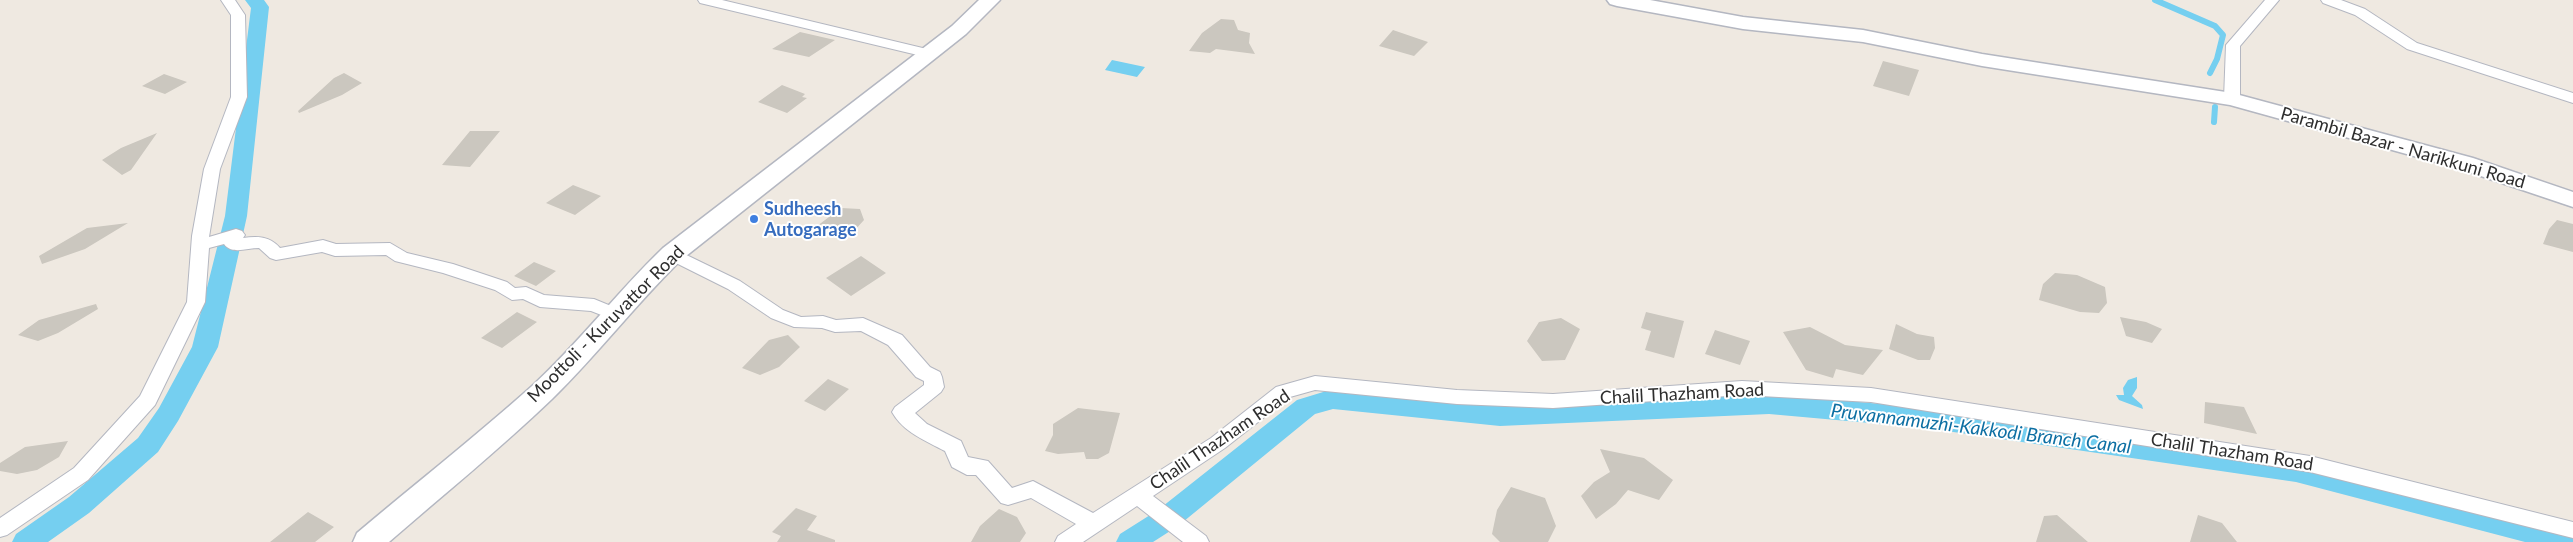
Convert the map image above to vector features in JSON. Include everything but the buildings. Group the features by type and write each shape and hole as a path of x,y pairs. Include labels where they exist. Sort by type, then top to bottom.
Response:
{"main road":[{"name":"Moottoli - Kuruvattor Road","path":"368,542 542,392 639,286 672,254 834,129 926,53 959,30 990,0"},
{"name":"Parambil Bazar - Narikkuni Road","path":"1618,0 1743,23 1863,36 1982,60 2232,99 2465,163 2573,200"}],"street":[{"path":"0,529 81,474 148,400 196,302 200,245 212,169 239,97 238,15 228,0"},
{"path":"705,0 926,53"},
{"path":"2232,99 2233,45 2272,0"},
{"path":"2328,0 2360,12 2412,46 2473,64 2573,98"},
{"path":"200,245 229,236 234,245 264,241 269,244 276,254 323,246 335,250 390,249 401,257 447,268 500,286 512,294 526,293 540,301 594,305 609,312 618,311"},
{"path":"672,254 734,285 777,314 800,322 822,322 835,326 863,324 895,340 923,372 933,377 934,387 902,412 920,428 954,446 959,462 967,467 981,467 1008,497 1033,489 1075,515 1095,523"},
{"name":"Chalil Thazham Road","path":"1066,542 1218,442 1283,392 1315,383 1458,397 1553,401 1742,388 1870,395 2310,464 2573,530"},
{"path":"1138,495 1198,542"}],"water":[{"path":"1112,60 1145,67 1137,77 1105,70"},
{"path":"2137,377 2137,388 2132,396 2142,405 2143,409 2119,400 2116,395 2124,395 2123,388 2128,380"}],"waterway":[{"name":"Pruvannamuzhi-Kakkodi Branch Canal","path":"26,542 79,505 148,445 169,414 205,347 236,216 260,7 254,0"},
{"path":"2155,0 2215,26 2223,35 2217,59 2210,73"},
{"path":"2214,122 2215,107"},
{"name":"Pruvannamuzhi-Kakkodi Branch Canal","path":"1130,542 1168,518 1306,407 1333,399 1500,416 1769,404 1926,418 2296,471 2569,542"}],"place":[{"name":"Sudheesh Autogarage","path":"754,219"}]}
